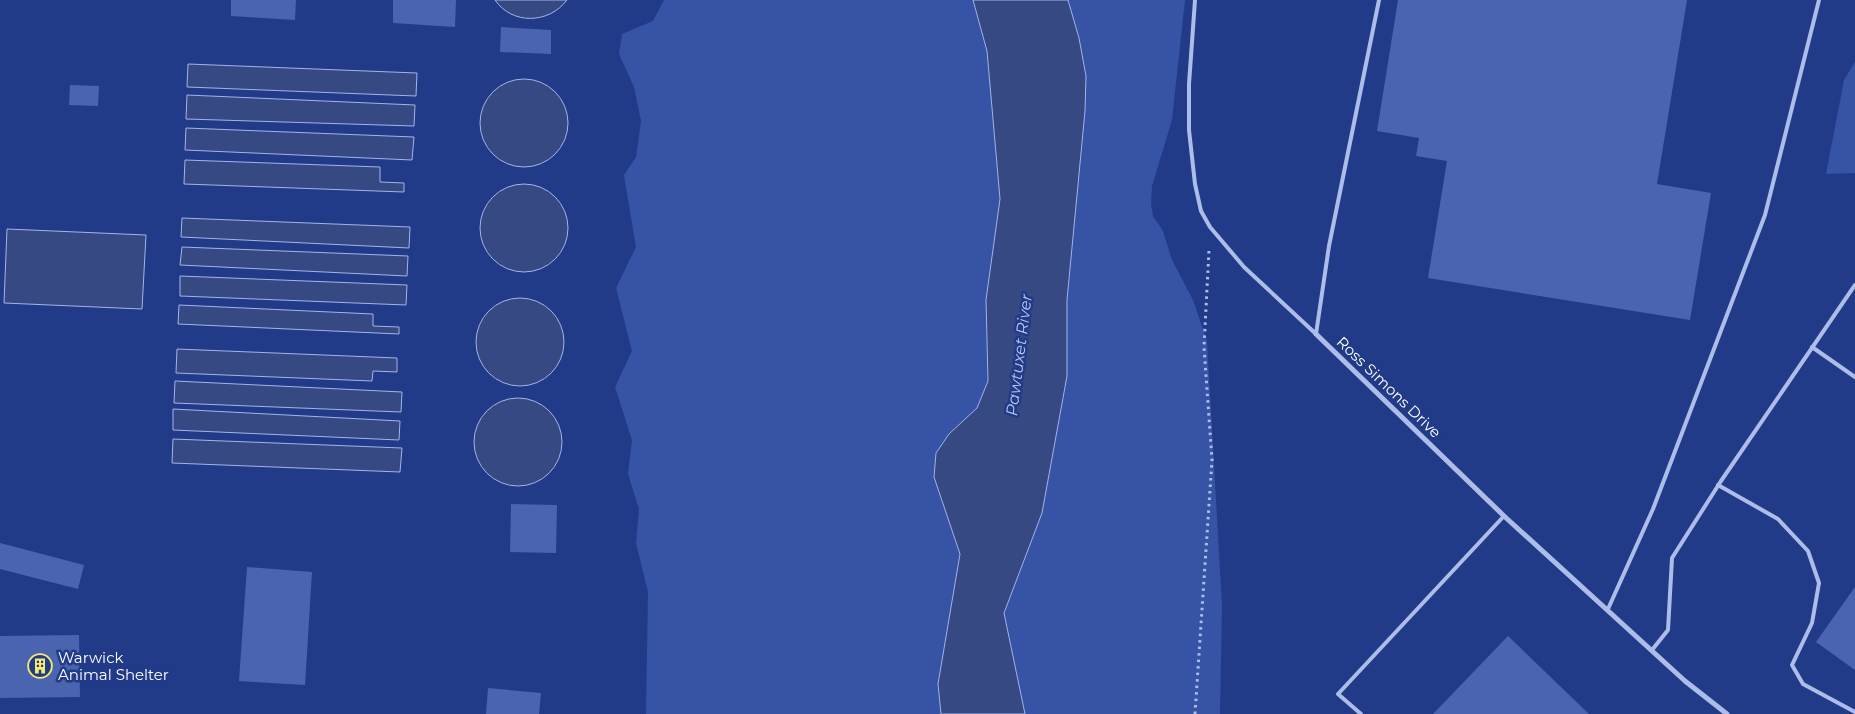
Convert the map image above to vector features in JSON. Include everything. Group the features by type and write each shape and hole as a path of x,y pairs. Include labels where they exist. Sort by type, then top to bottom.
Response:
{"street":[{"name":"Ross Simons Drive","path":"1316,334 1504,516 1685,681 1727,714"}],"lane":[{"name":"Ross Simons Drive","path":"1195,0 1189,84 1189,130 1200,211 1210,227 1244,267 1316,334"},
{"path":"1316,334 1330,246 1379,0"},
{"path":"1608,609 1653,509 1765,215 1819,0"},
{"path":"1652,650 1668,630 1672,558 1718,486 1855,285"},
{"path":"1812,347 1855,377"},
{"path":"1718,486 1778,519 1808,551 1819,583 1812,623 1792,665 1803,684 1855,712"},
{"path":"1361,714 1338,694 1504,516"}],"path":[{"path":"1195,714 1212,460 1204,347 1210,227"}],"shaded area":[{"path":"664,0 973,0 987,51 1000,199 986,300 988,381 977,408 949,434 936,453 934,477 960,554 938,684 941,714 646,714 648,592 636,543 639,509 628,474 632,440 615,387 632,351 616,288 636,247 624,175 636,157 641,121 634,87 619,54 622,34 653,21"},
{"path":"1068,0 1185,0 1172,120 1152,186 1151,205 1153,216 1163,231 1172,260 1193,300 1207,341 1222,606 1220,714 1025,714 1004,613 1042,513 1067,376 1067,300 1085,111 1086,76 1079,38"},
{"path":"1855,62 1855,173 1826,174 1844,80"}],"water":[{"path":"495,0 567,0 551,14 531,18 511,14"},
{"name":"Pawtuxet River","path":"973,0 1068,0 1079,38 1086,76 1085,111 1067,300 1067,376 1042,513 1004,613 1025,714 941,714 938,684 960,554 934,477 936,453 949,434 977,408 988,381 986,300 1000,199 987,51"},
{"path":"188,64 417,73 416,96 187,87"},
{"path":"524,79 541,82 555,92 565,106 568,123 565,140 555,154 541,164 524,167 507,164 493,154 483,140 480,123 483,106 493,92 507,82"},
{"path":"187,95 415,105 414,126 186,119"},
{"path":"186,128 414,137 412,160 185,150"},
{"path":"185,160 380,167 380,182 404,183 404,192 184,184"},
{"path":"524,184 541,187 555,197 565,211 568,228 565,245 555,259 541,269 524,272 507,269 493,259 483,245 480,228 483,211 493,197 507,187"},
{"path":"182,218 410,227 409,248 181,237"},
{"path":"7,229 146,235 142,309 4,303"},
{"path":"182,247 408,256 407,276 180,265"},
{"path":"180,276 407,285 406,305 180,296"},
{"path":"520,298 537,301 551,311 561,325 564,342 561,359 551,373 537,383 520,386 503,383 489,373 479,359 476,342 479,325 489,311 503,301"},
{"path":"179,305 373,314 373,326 399,327 399,334 178,324"},
{"path":"177,349 397,358 397,372 373,371 372,381 176,373"},
{"path":"175,381 402,392 401,412 174,403"},
{"path":"518,398 535,401 549,411 559,425 562,442 559,459 549,473 535,483 518,486 501,483 487,473 477,459 474,442 477,425 487,411 501,401"},
{"path":"173,409 400,421 399,440 173,430"},
{"path":"173,439 402,448 400,472 172,463"}],"building":[{"path":"231,0 296,0 295,20 231,16"},
{"path":"393,0 456,0 455,27 393,23"},
{"path":"1398,0 1687,0 1657,184 1711,193 1690,320 1428,278 1447,161 1416,156 1419,138 1377,131"},
{"path":"501,27 551,30 551,54 500,52"},
{"path":"70,85 99,86 98,106 69,105"},
{"path":"511,504 557,505 556,553 510,552"},
{"path":"0,543 84,565 78,589 0,569"},
{"path":"247,567 312,572 305,685 239,681"},
{"path":"1855,587 1855,670 1816,642"},
{"name":"Warwick Animal Shelter","path":"79,635 80,697 0,698 0,636"},
{"path":"1508,636 1589,714 1433,714"},
{"path":"488,688 541,693 539,714 486,714"}],"place":[{"name":"Warwick Animal Shelter","path":"40,666"}]}
